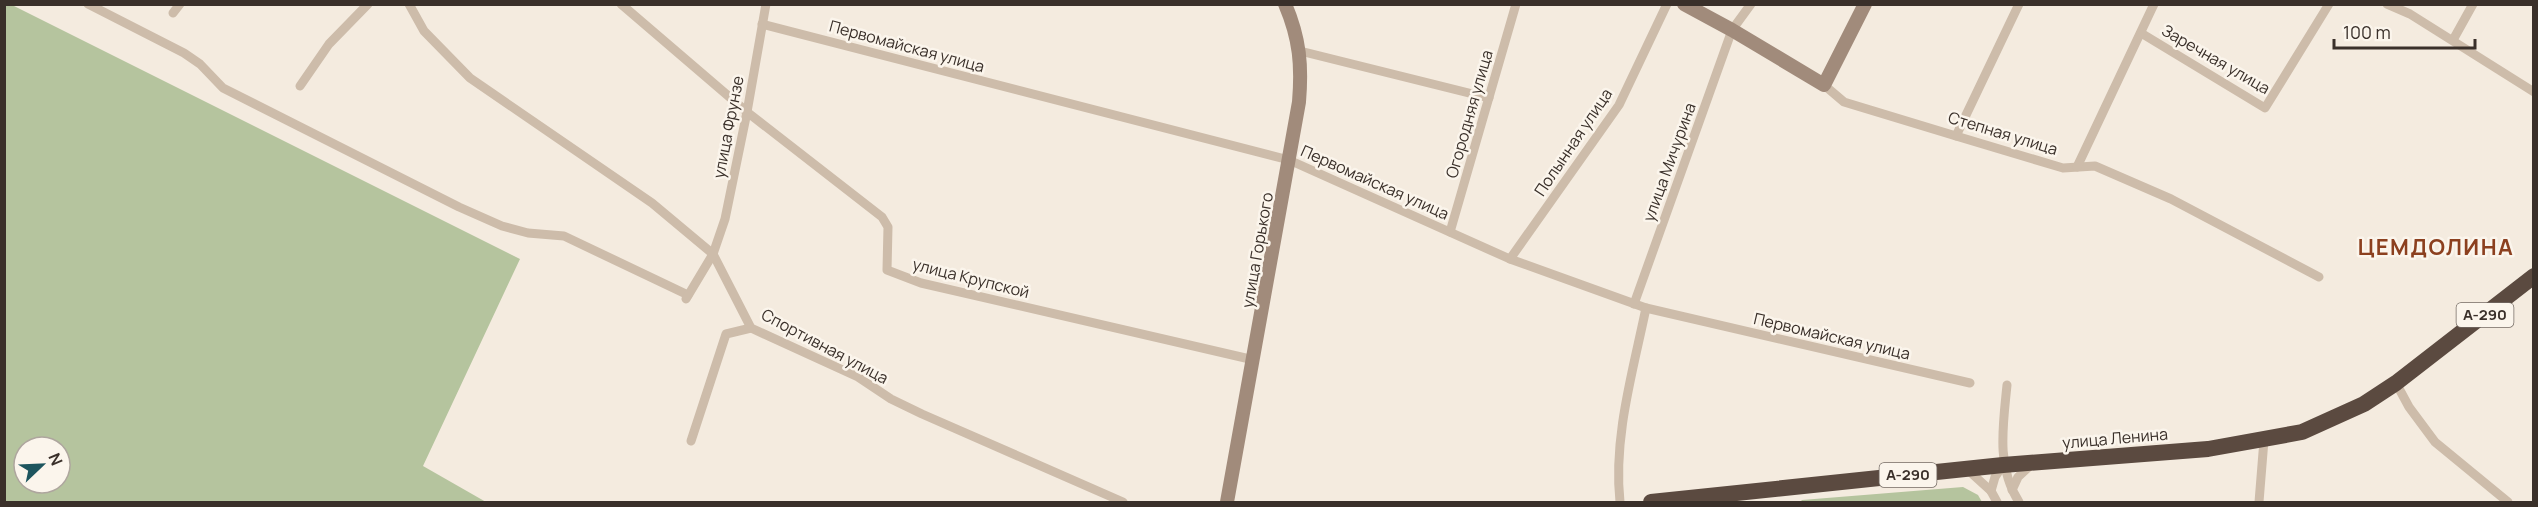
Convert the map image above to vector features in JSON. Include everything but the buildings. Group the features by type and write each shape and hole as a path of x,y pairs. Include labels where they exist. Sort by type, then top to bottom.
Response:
{"highway":[{"name":"улица Ленина","path":"1651,502 2003,465 2208,449 2302,432 2364,404 2396,383 2534,276"}],"main road":[{"name":"улица Горького","path":"1227,502 1299,102 1302,66 1300,51 1285,4"},
{"name":"Степная улица","path":"1684,4 1824,85"},
{"path":"1824,85 1865,4"}],"street":[{"name":"улица Фрунзе","path":"88,4 184,53 200,64 223,88 459,207 502,226 528,233 564,236 687,297 713,254 724,219 747,112 766,4"},
{"path":"173,13 180,4"},
{"path":"300,86 329,44 368,4"},
{"name":"Спортивная улица","path":"409,4 424,31 470,78 652,203 713,254 751,328 858,377 891,399 922,414 1123,502"},
{"name":"улица Крупской","path":"621,4 747,112 882,218 888,227 887,270 921,283 1254,360"},
{"name":"Огородняя улица","path":"1450,232 1516,4"},
{"name":"Полынная улица","path":"1510,259 1619,105 1667,4"},
{"name":"улица Мичурина","path":"1634,304 1732,30 1751,4"},
{"path":"1956,136 2019,4"},
{"path":"2077,167 2154,4"},
{"name":"Заречная улица","path":"2141,33 2265,108 2329,4"},
{"path":"2386,4 2410,14 2534,92"},
{"path":"2453,40 2473,4"},
{"name":"Первомайская улица","path":"762,24 1289,160 1510,259 1646,308 1970,384"},
{"path":"1300,51 1488,98"},
{"name":"Степная улица","path":"1824,85 1844,102 2063,168 2095,166 2171,199 2319,277"},
{"path":"1620,502 1618,484 1620,441 1646,308"},
{"path":"691,441 726,334 751,328"},
{"path":"2396,383 2409,407 2435,442 2508,502"},
{"path":"2007,385 2002,438 2003,465 2019,502"},
{"path":"2259,502 2264,440"},
{"path":"2012,490 2018,477 2034,463"},
{"path":"1991,491 1995,477 2003,465"},
{"path":"1967,469 1991,491 1997,502"}],"green space":[{"path":"4,5 12,5 520,259 423,466 486,502 5,502"},
{"path":"1963,487 1978,495 1982,502 1800,502 1802,500"}],"district":[{"name":"ЦЕМДОЛИНА","path":"2436,247"}]}
